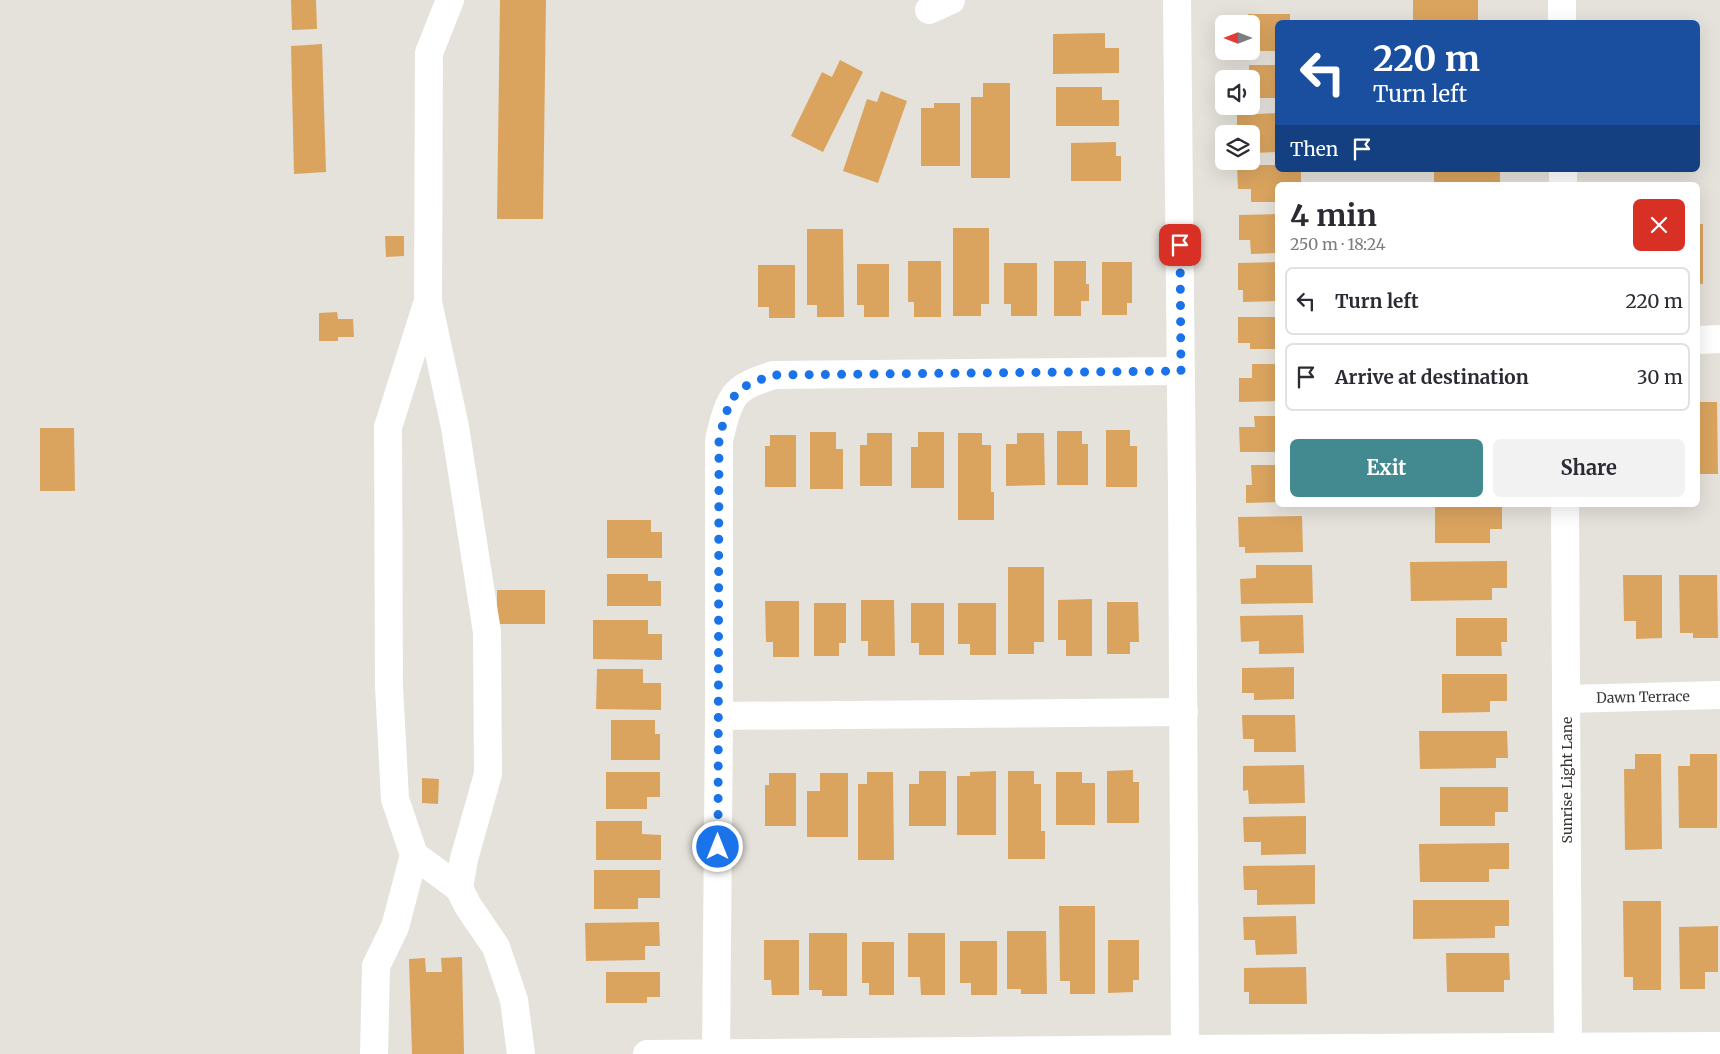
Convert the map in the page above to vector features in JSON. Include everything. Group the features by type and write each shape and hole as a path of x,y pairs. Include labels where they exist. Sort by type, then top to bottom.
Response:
{"street":[{"path":"450,0 429,53 428,302 455,427 487,632 488,774 464,859 460,888"},
{"path":"1177,0 1184,712 1185,1049"},
{"path":"1562,0 1562,20"},
{"path":"374,1054 376,966 395,927 414,855 395,799 389,686 388,427 428,302"},
{"path":"1700,340 1720,339"},
{"path":"716,1053 719,441 724,418 736,393 752,383 773,375 1181,371"},
{"name":"Sunrise Light Lane","path":"1565,507 1568,1051"},
{"name":"Dawn Terrace","path":"1566,699 1720,695"},
{"path":"719,716 1184,712"},
{"path":"414,855 460,888 468,906 496,947 514,1000 521,1054"},
{"path":"647,1054 1393,1048 1568,1051 1720,1046"}],"building":[{"path":"291,0 316,0 317,29 292,30"},
{"path":"500,0 546,0 543,219 497,219"},
{"path":"1413,0 1478,0 1478,20 1413,20"},
{"path":"1248,14 1290,14 1290,20 1275,20 1275,51 1260,51 1260,15"},
{"path":"1105,33 1105,48 1119,48 1119,73 1053,74 1053,34"},
{"path":"322,44 326,172 294,174 291,46"},
{"path":"840,60 863,72 823,152 791,136 822,72 832,77"},
{"path":"1249,65 1275,65 1275,98 1260,98 1260,70 1249,70"},
{"path":"983,83 1010,83 1010,178 971,178 971,97 983,97"},
{"path":"1056,87 1102,87 1102,100 1119,100 1119,126 1056,126"},
{"path":"881,91 907,101 878,183 843,171 867,99 877,102"},
{"path":"934,103 960,103 960,166 921,166 921,108 934,108"},
{"path":"1275,113 1275,152 1260,153 1260,125 1237,125 1237,115"},
{"path":"1116,142 1116,156 1121,156 1121,181 1071,181 1071,143"},
{"path":"1260,165 1275,165 1275,172 1301,172 1301,182 1275,182 1275,202 1251,202 1251,189 1238,189 1237,170 1260,170"},
{"path":"1434,172 1500,172 1500,182 1434,182"},
{"path":"1275,214 1275,253 1251,254 1250,240 1239,240 1239,215"},
{"path":"1700,224 1703,224 1703,284 1700,284"},
{"path":"953,228 989,228 989,304 981,304 981,316 953,316"},
{"path":"807,229 843,229 844,317 817,317 817,305 807,305"},
{"path":"385,236 404,236 404,256 386,257"},
{"path":"908,261 941,261 941,317 914,317 914,302 908,302"},
{"path":"1054,261 1086,261 1086,284 1089,284 1089,301 1081,301 1081,316 1054,316"},
{"path":"1102,262 1132,262 1132,303 1127,303 1127,315 1102,315"},
{"path":"1275,262 1275,301 1243,302 1243,290 1238,290 1238,263"},
{"path":"1004,263 1037,263 1037,316 1011,316 1011,304 1004,304"},
{"path":"857,264 889,264 889,317 864,317 864,305 857,305"},
{"path":"758,265 795,265 795,318 769,318 769,307 758,307"},
{"path":"337,312 338,319 353,319 354,337 338,337 338,341 319,341 319,313"},
{"path":"1238,317 1275,317 1275,349 1250,349 1250,343 1238,343"},
{"path":"1252,364 1275,364 1275,401 1239,402 1239,378 1252,378"},
{"path":"1700,402 1717,402 1718,474 1700,474"},
{"path":"1254,416 1275,416 1275,452 1240,452 1239,427 1255,427"},
{"path":"40,428 74,428 75,491 40,491"},
{"path":"1106,430 1130,430 1130,446 1137,446 1137,487 1106,487"},
{"path":"1057,431 1082,431 1082,444 1088,444 1088,485 1057,485"},
{"path":"810,432 836,432 836,449 843,449 843,489 810,489"},
{"path":"918,432 944,432 944,488 911,488 911,447 918,447"},
{"path":"867,433 892,433 892,486 860,486 860,445 867,445"},
{"path":"958,433 982,433 982,445 991,445 991,492 994,492 994,520 958,520"},
{"path":"1017,433 1044,433 1045,485 1006,486 1006,444 1017,444"},
{"path":"770,435 796,435 796,487 765,487 765,446 770,446"},
{"path":"1251,465 1275,465 1275,502 1246,503 1246,485 1252,485"},
{"path":"1435,507 1502,507 1502,529 1490,529 1490,543 1435,543"},
{"path":"1302,516 1303,552 1245,553 1245,547 1239,547 1238,517"},
{"path":"607,520 651,520 651,532 662,532 662,558 607,558"},
{"path":"1507,561 1507,588 1492,588 1492,600 1411,601 1410,562"},
{"path":"1256,565 1312,565 1313,603 1241,604 1240,579 1256,578"},
{"path":"1008,567 1044,567 1044,642 1034,642 1034,654 1008,654"},
{"path":"607,574 648,574 648,581 661,581 661,606 607,606"},
{"path":"1623,575 1662,575 1662,638 1636,639 1636,621 1624,621"},
{"path":"1679,575 1717,575 1718,638 1693,638 1693,633 1680,633"},
{"path":"497,590 545,590 545,624 497,624"},
{"path":"1092,599 1092,656 1066,656 1066,640 1058,640 1058,600"},
{"path":"861,600 894,600 895,656 868,656 868,641 861,641"},
{"path":"765,601 799,601 799,657 773,657 773,642 766,642"},
{"path":"1107,602 1138,602 1139,642 1130,642 1130,654 1107,654"},
{"path":"814,603 846,603 846,643 839,643 839,656 814,656"},
{"path":"911,603 944,603 944,655 919,655 919,643 911,643"},
{"path":"958,603 996,603 996,655 970,655 970,644 958,644"},
{"path":"1303,615 1304,653 1259,654 1259,641 1241,642 1240,616"},
{"path":"1456,618 1507,618 1507,642 1501,642 1502,656 1456,656"},
{"path":"593,620 648,620 648,634 662,634 662,660 593,659"},
{"path":"1294,667 1294,699 1254,700 1254,693 1242,693 1242,668"},
{"path":"597,669 643,669 643,683 661,683 661,710 596,709"},
{"path":"1442,674 1507,674 1507,701 1490,701 1490,712 1442,713"},
{"path":"1242,715 1295,715 1296,752 1254,752 1254,739 1243,739"},
{"path":"611,720 655,720 655,734 660,734 660,760 611,760"},
{"path":"1419,731 1507,731 1508,758 1496,758 1496,768 1420,769"},
{"path":"1635,754 1661,754 1662,849 1625,850 1624,769 1635,769"},
{"path":"1690,754 1717,754 1717,828 1679,828 1678,766 1690,766"},
{"path":"1304,765 1305,803 1249,804 1248,790 1243,791 1243,766"},
{"path":"1133,770 1133,782 1139,782 1139,823 1107,823 1107,771"},
{"path":"919,771 946,771 946,826 909,826 909,784 919,784"},
{"path":"996,771 996,835 957,835 957,776 970,776 970,772"},
{"path":"1008,771 1034,771 1034,784 1041,784 1041,831 1045,831 1045,859 1008,859"},
{"path":"606,772 660,772 660,797 647,797 647,809 606,809"},
{"path":"867,772 893,772 894,860 858,860 858,784 867,784"},
{"path":"1056,772 1082,772 1082,783 1095,783 1095,825 1056,825"},
{"path":"769,773 796,773 796,826 765,826 765,785 769,785"},
{"path":"820,773 848,773 848,837 807,837 807,791 820,791"},
{"path":"422,778 439,779 438,804 422,803"},
{"path":"1440,787 1508,787 1508,812 1495,812 1495,826 1440,826"},
{"path":"1306,816 1306,854 1261,855 1261,842 1244,842 1243,817"},
{"path":"596,821 642,821 642,834 661,835 661,860 596,860"},
{"path":"1509,843 1509,869 1489,869 1489,882 1420,882 1419,844"},
{"path":"1315,865 1315,904 1257,905 1257,890 1244,890 1243,866"},
{"path":"594,870 660,870 660,898 638,898 638,909 594,909"},
{"path":"1413,900 1509,900 1509,926 1495,926 1495,938 1413,939"},
{"path":"1623,901 1661,901 1661,990 1633,990 1633,977 1624,977"},
{"path":"1059,906 1095,906 1095,994 1070,994 1070,981 1060,981"},
{"path":"1296,916 1297,954 1256,955 1255,940 1244,940 1243,917"},
{"path":"659,922 660,946 645,946 645,960 586,961 585,923"},
{"path":"1718,926 1718,972 1705,972 1705,989 1680,989 1679,927"},
{"path":"1007,931 1046,931 1047,994 1021,994 1021,989 1007,989"},
{"path":"809,933 847,933 847,996 822,996 822,990 809,990"},
{"path":"908,933 945,933 945,995 921,995 920,977 908,977"},
{"path":"764,940 799,940 799,995 772,995 771,980 764,980"},
{"path":"1108,940 1139,940 1139,980 1133,980 1133,992 1108,993"},
{"path":"960,941 997,941 997,995 971,995 971,983 960,983"},
{"path":"862,942 894,942 894,995 869,995 869,983 862,983"},
{"path":"1446,953 1509,953 1510,980 1504,980 1504,992 1447,992"},
{"path":"462,957 464,1054 412,1054 409,959 425,958 426,972 442,972 441,958"},
{"path":"1306,967 1307,1004 1249,1004 1249,992 1244,992 1244,968"},
{"path":"606,972 660,972 660,997 647,997 647,1003 606,1003"}],"route":[{"path":"718,847 719,441 724,418 736,393 752,383 773,375 1181,371 1180,245"}]}
